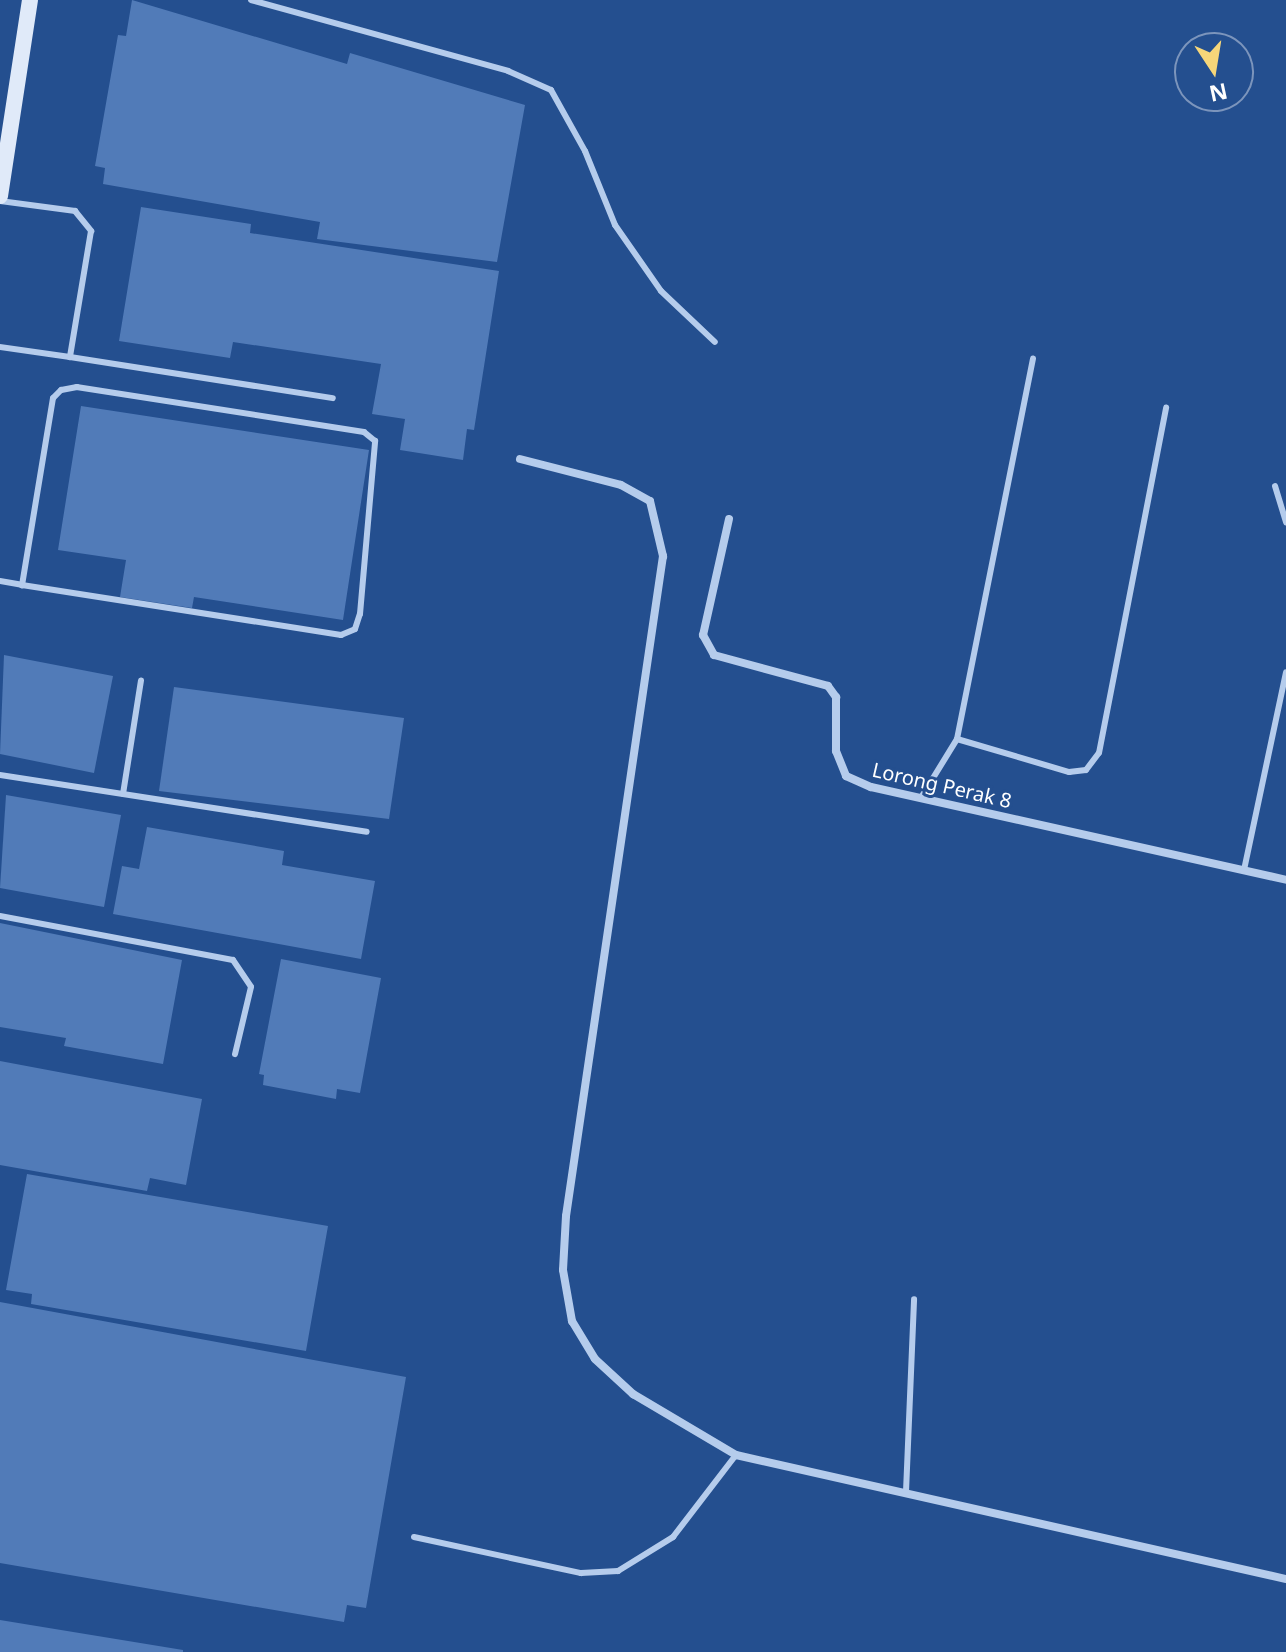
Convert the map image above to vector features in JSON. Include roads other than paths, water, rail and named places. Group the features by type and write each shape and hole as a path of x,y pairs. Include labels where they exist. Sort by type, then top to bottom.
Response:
{"main road":[{"path":"0,198 30,0"}],"street":[{"path":"520,459 621,485 650,501 663,556 566,1216 563,1270 572,1321 595,1359 633,1394 736,1455 1286,1579"},
{"name":"Lorong Perak 8","path":"729,519 703,615 703,635 714,655 828,686 836,697 836,751 846,776 871,787 1286,880"}],"lane":[{"path":"251,0 508,71 551,90 585,151 615,225 661,291 715,342"},
{"path":"0,198 75,211 91,231 70,357"},
{"path":"0,347 333,398"},
{"path":"922,796 957,739 1033,359"},
{"path":"0,581 22,585 341,635 355,629 360,614 375,441 364,432 77,387 61,390 53,398 22,585"},
{"path":"957,739 1069,772 1086,770 1099,753 1166,407"},
{"path":"1275,486 1286,522"},
{"path":"1244,870 1286,672"},
{"path":"123,794 141,680"},
{"path":"0,775 367,832"},
{"path":"0,916 233,960 251,987 235,1054"},
{"path":"906,1492 914,1299"},
{"path":"414,1537 581,1573 618,1571 673,1537 736,1455"}]}
